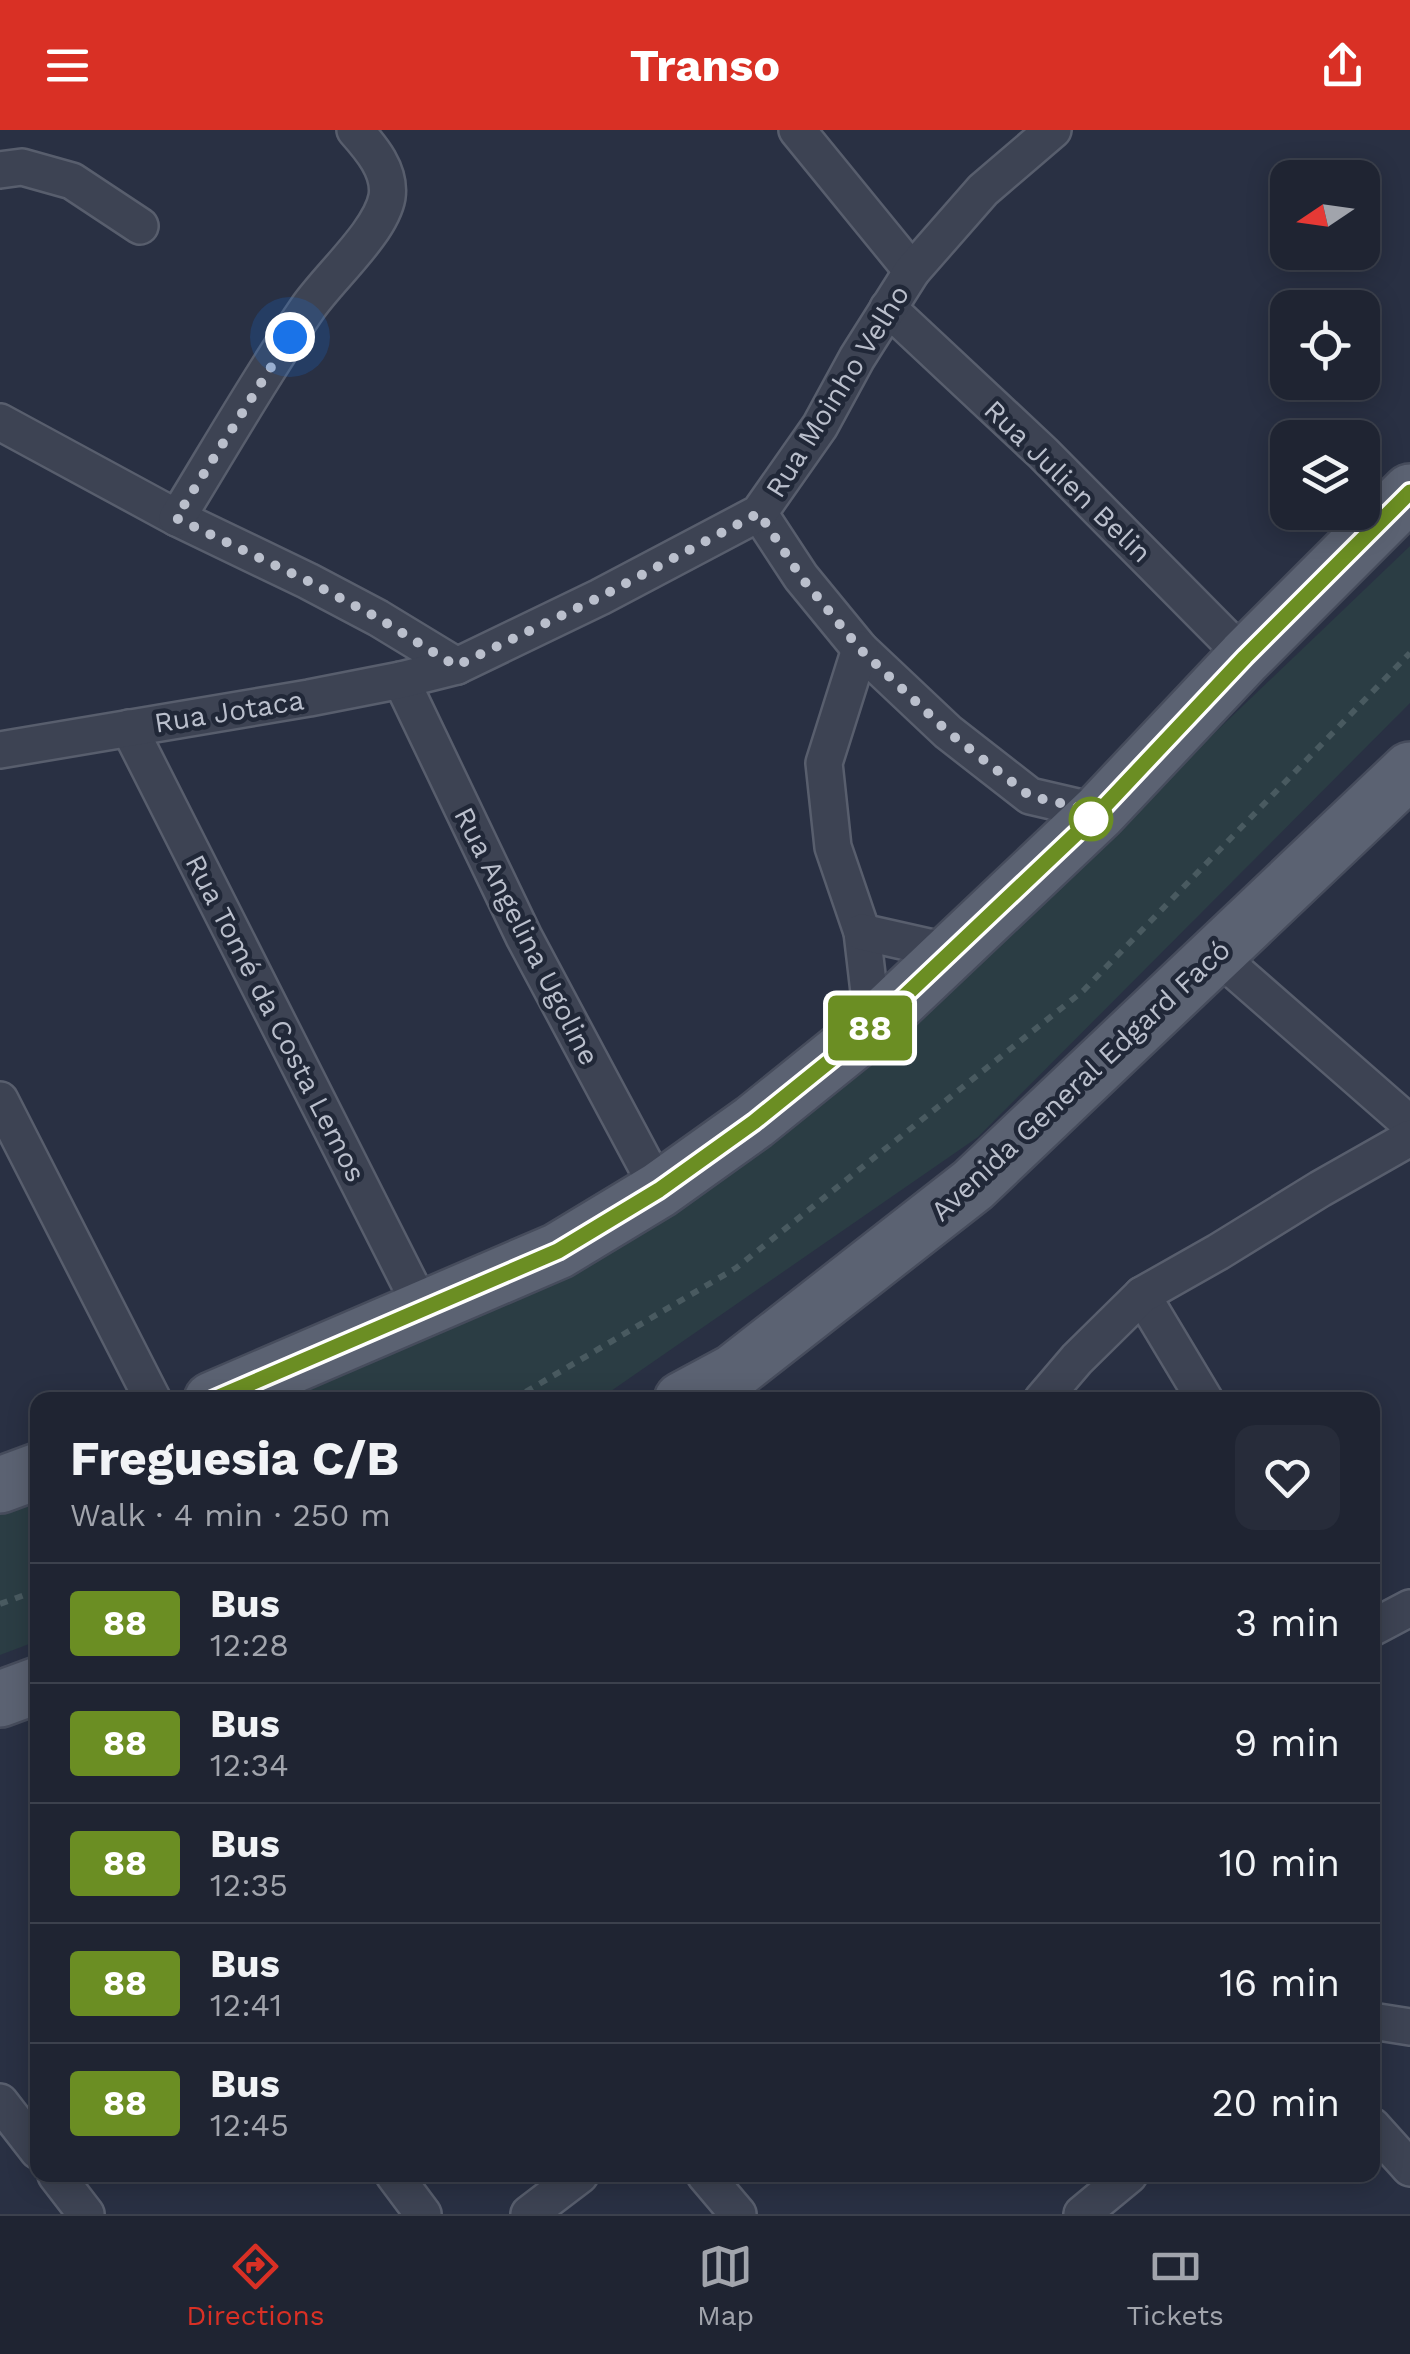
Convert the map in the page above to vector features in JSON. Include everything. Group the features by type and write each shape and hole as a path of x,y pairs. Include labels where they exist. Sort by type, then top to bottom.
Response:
{"main road":[{"path":"230,1392 558,1251 659,1190 754,1122 873,1026 1099,812 1245,657 1410,492"},
{"name":"Avenida General Edgard Facó","path":"716,1392 742,1386 974,1186 1409,774"},
{"path":"0,1486 30,1475"}],"street":[{"path":"176,518 309,306 373,227 386,201 388,182 372,149 354,130"},
{"path":"797,130 912,271"},
{"name":"Rua Moinho Velho","path":"456,666 600,597 759,513 820,426 912,271 982,190 1053,130"},
{"path":"0,170 22,166 72,181 140,226"},
{"name":"Rua Julien Belin","path":"888,308 1043,453 1245,657"},
{"path":"0,422 176,518 378,618 456,666"},
{"path":"759,513 801,577 860,649 948,732 1030,796 1099,812"},
{"path":"860,649 824,762 833,847 862,932 873,1026"},
{"name":"Rua Jotaca","path":"0,750 401,680 456,666"},
{"name":"Rua Angelina Ugoline","path":"401,680 524,937 659,1190"},
{"name":"Rua Tomé da Costa Lemos","path":"129,728 422,1308"},
{"path":"1030,796 1050,858"},
{"path":"862,932 951,952"},
{"path":"1217,955 1410,1124"},
{"path":"0,1100 150,1392"},
{"path":"1049,1392 1142,1294 1410,1138"},
{"path":"1142,1294 1200,1392"},
{"path":"1380,1624 1410,1608"},
{"path":"1380,2022 1410,2027"},
{"path":"0,2102 30,2141"},
{"path":"1380,2135 1410,2168"},
{"path":"61,2182 86,2214"},
{"path":"399,2182 423,2214"},
{"path":"529,2214 571,2182"},
{"path":"711,2182 738,2214"},
{"path":"1085,2213 1121,2182"}],"path":[{"path":"526,1392 736,1268 1083,991 1410,654"},
{"path":"0,1604 30,1593"}],"shaded area":[{"path":"1410,546 1410,703 978,1137 610,1392 287,1392 884,1049"},
{"path":"30,1501 30,1644 0,1655 0,1514"}],"bus line":[{"name":"88","path":"230,1392 558,1251 659,1190 754,1122 873,1026 1099,812 1245,657 1410,492"}],"route":[{"path":"290,337 176,518 308,581 456,666 600,597 759,513 801,577 860,649 948,732 1030,796 1099,812 1087,822 1091,819"}]}
